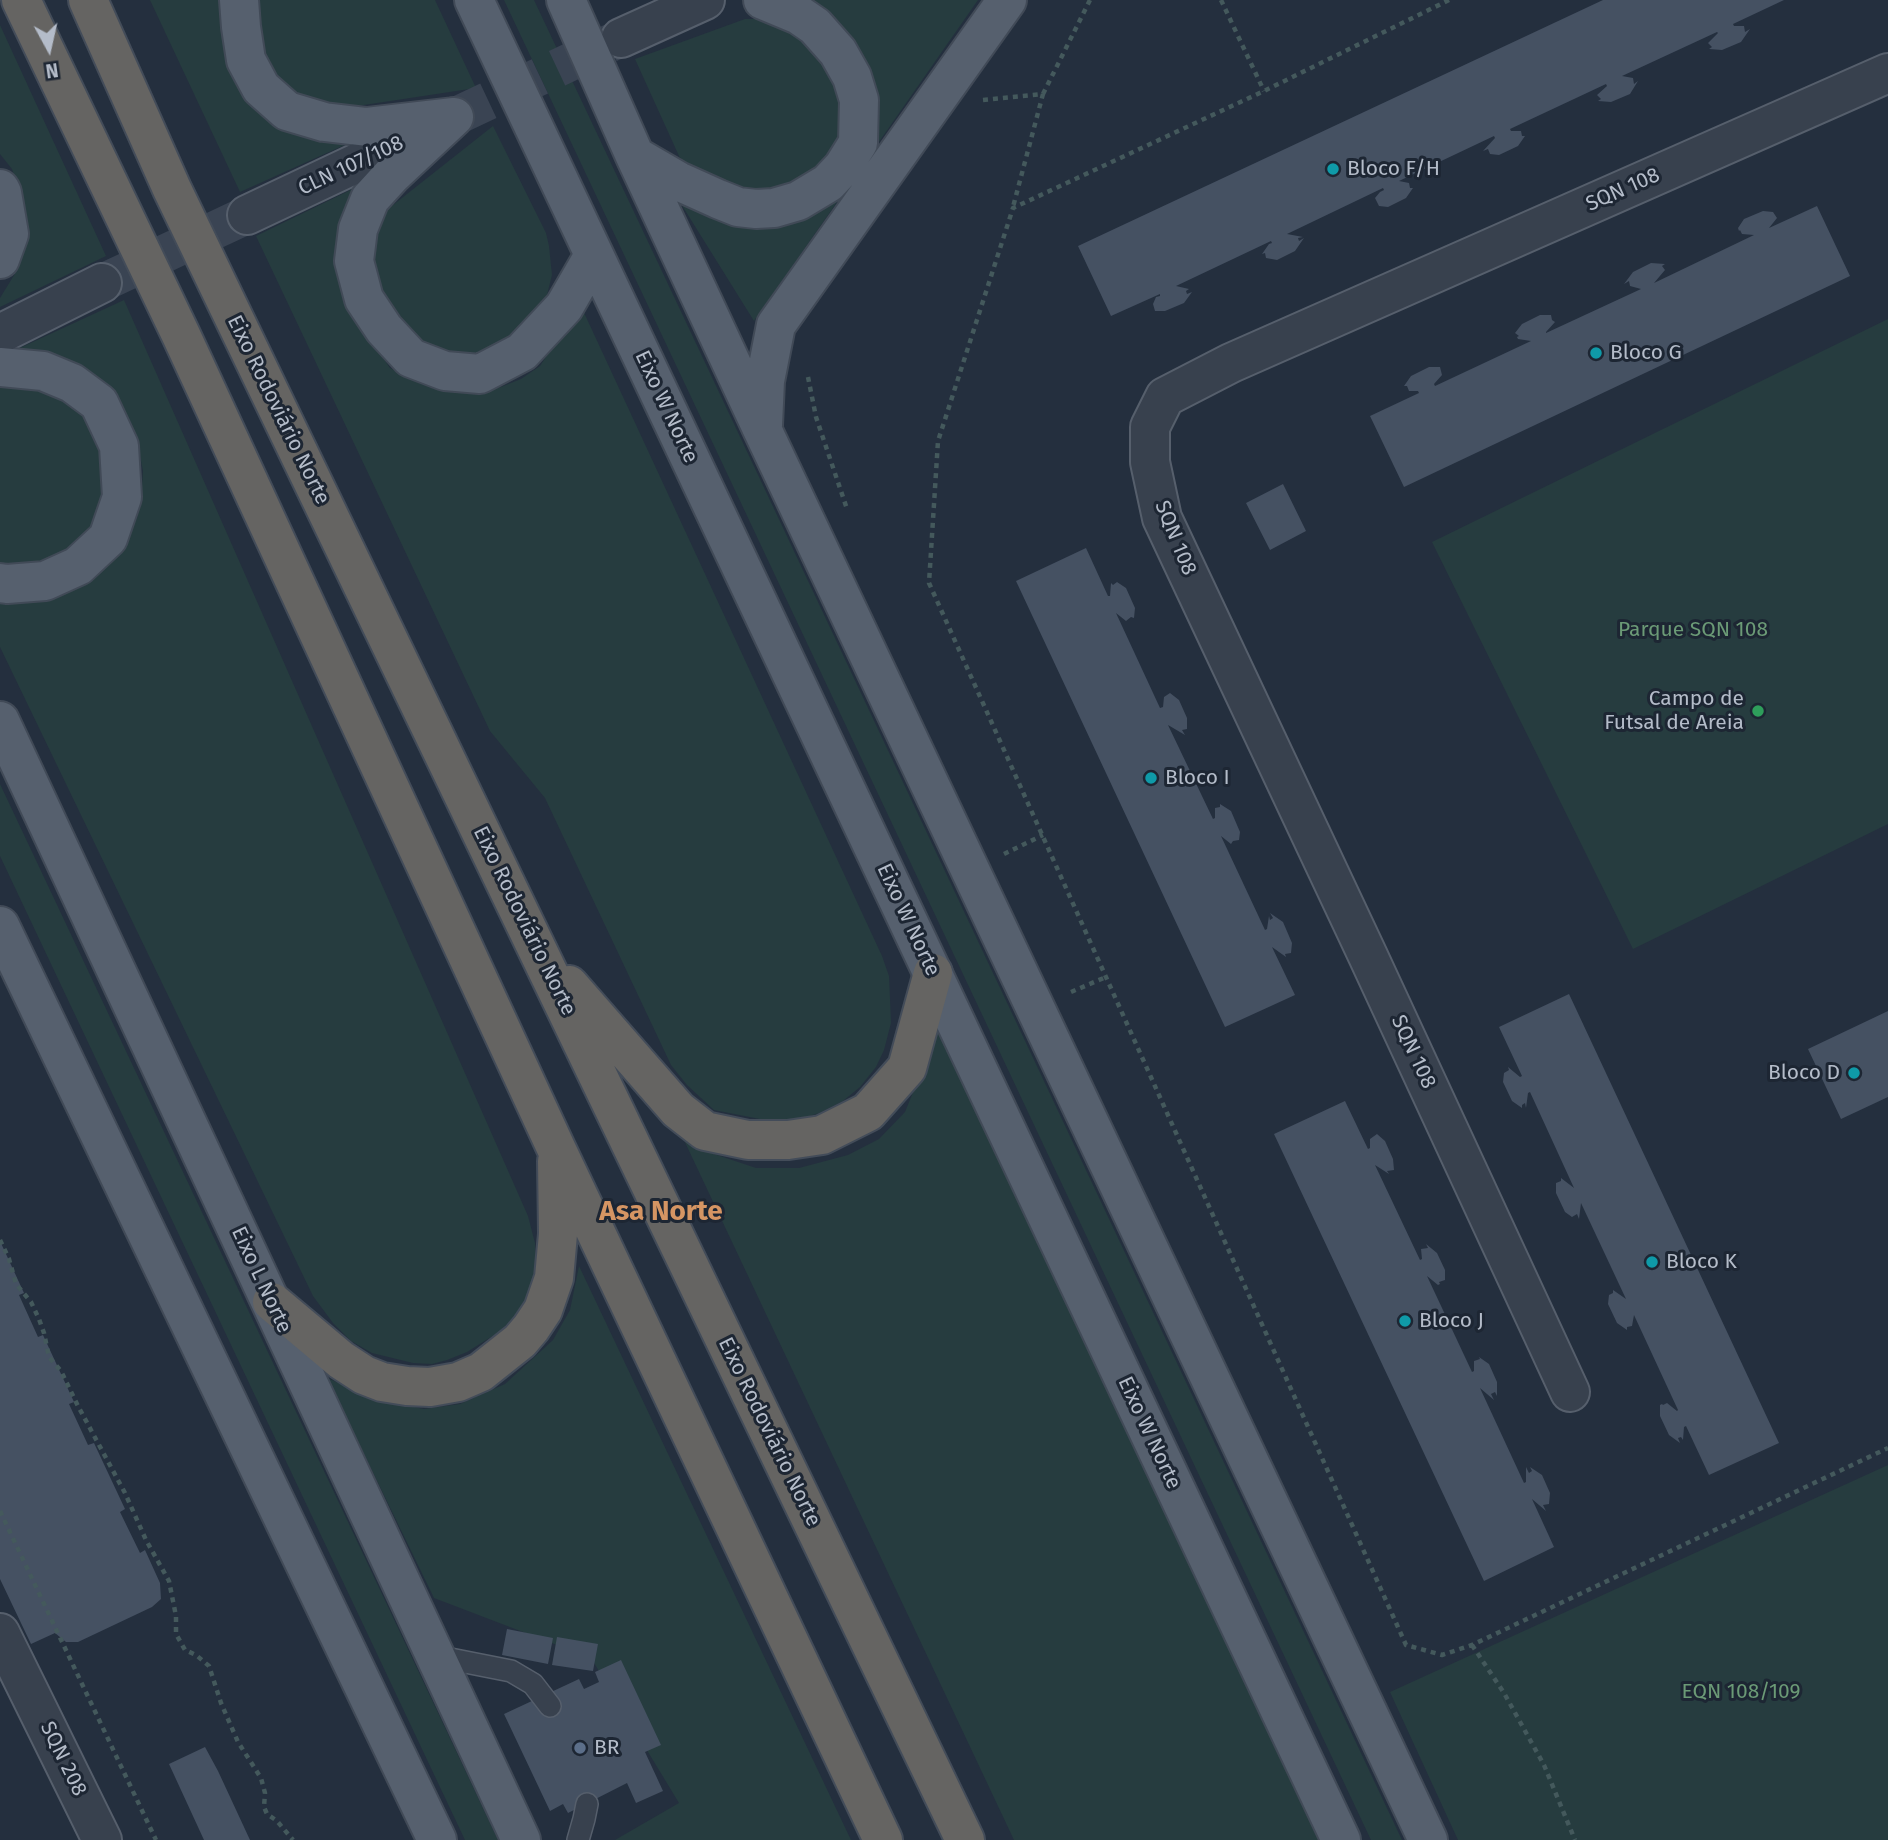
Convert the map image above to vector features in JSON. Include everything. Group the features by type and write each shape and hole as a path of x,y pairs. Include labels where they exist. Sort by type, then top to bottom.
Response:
{"highway":[{"path":"21,0 181,335 556,1148 883,1840"},
{"name":"Eixo Rodoviário Norte","path":"88,0 172,188 965,1840"},
{"path":"537,948 678,1110 705,1130 748,1140 788,1140 822,1135 868,1112 907,1068 933,973"},
{"path":"272,1302 341,1360 364,1375 382,1382 430,1387 458,1382 481,1372 520,1341 531,1328 543,1310 554,1278 558,1234 556,1148"}],"main road":[{"path":"239,0 246,60 261,88 286,111 324,122 367,127 454,117"},
{"name":"Eixo W Norte","path":"474,0 1341,1840"},
{"path":"566,0 635,156 763,430 1428,1840"},
{"path":"635,156 678,181 718,199 738,207 756,209 775,208 798,201 828,183 844,167 859,143 859,100 852,77 838,52 816,26 799,15 763,0"},
{"path":"763,430 765,381 776,325 1007,0"},
{"path":"454,117 370,199 358,229 355,261 364,299 384,330 411,358 445,370 480,374 522,352 564,307 594,255"},
{"path":"0,189 9,234 0,259"},
{"path":"0,367 43,371 72,383 99,403 119,446 122,497 108,538 78,566 45,581 0,583"},
{"name":"Eixo L Norte","path":"0,721 521,1840"},
{"path":"0,926 437,1840"}],"street":[{"path":"621,38 705,0"},
{"name":"SQN 108","path":"1570,1392 1162,518 1150,462 1150,427 1165,397 1231,363 1888,73"},
{"name":"CLN 107/108","path":"247,215 454,117"},
{"path":"0,334 102,283"},
{"name":"SQN 208","path":"0,1633 12,1685 102,1840"}],"lane":[{"path":"435,1656 512,1671 533,1684 550,1706"},
{"path":"578,1840 586,1804"}],"path":[{"path":"1090,0 1043,94 1013,208 938,441 929,583 1406,1645 1442,1655 1472,1645 1888,1448"},
{"path":"1222,0 1264,91"},
{"path":"1013,208 1264,91 1449,0"},
{"path":"981,100 1043,94"},
{"path":"807,374 816,417 850,519"},
{"path":"1003,855 1042,835"},
{"path":"1067,994 1106,977"},
{"path":"0,1240 16,1284 31,1303 39,1319 49,1357 61,1371 169,1581 176,1616 176,1634 185,1650 196,1655 209,1667 238,1742 261,1778 267,1814 277,1821 293,1840"},
{"path":"0,1511 156,1840"},
{"path":"1472,1645 1504,1693 1544,1765 1575,1840"}],"green space":[{"path":"150,0 224,0 222,31 226,50 349,143 240,192"},
{"path":"253,0 435,0 476,88 344,108 328,108 284,88 258,55"},
{"path":"504,0 534,0 1402,1840 1371,1840"},
{"path":"797,0 978,0 754,321 678,199 719,221 750,225 869,147"},
{"path":"745,19 764,19 787,27 826,59 845,121 843,140 814,177 750,195 690,171 679,156 635,59"},
{"path":"0,25 106,256 0,307 0,298 16,272 21,255 20,194 12,169 0,154"},
{"path":"493,126 546,233 552,275 547,295 533,322 489,354 449,358 429,352 385,319 372,260 374,236 388,209"},
{"path":"367,182 371,340 390,368 421,384 475,390 501,387 521,379 540,366 580,304 889,976 891,1023 884,1050 876,1067 860,1087 843,1101 800,1119 770,1121 714,1110 687,1085 671,1065 545,798 490,731 256,236"},
{"path":"124,300 528,1216 535,1243 536,1266 525,1300 499,1332 467,1352 447,1360 432,1364 413,1363 372,1353 351,1341 333,1323 313,1296 0,647 0,598 121,549 137,518 143,471 137,441 129,422 9,353"},
{"name":"Parque SQN 108","path":"1888,319 1888,824 1633,949 1432,542"},
{"path":"8,386 55,391 94,421 111,472 91,533 55,561 0,567 0,388"},
{"path":"0,784 498,1840 465,1840 0,856"},
{"path":"935,1022 1323,1840 1014,1840 683,1138 708,1152 756,1168 799,1168 848,1155 879,1139 905,1112 920,1075"},
{"path":"579,1266 851,1840 615,1840 679,1803 591,1658 434,1598 327,1378 379,1400 424,1409 460,1404 505,1384 553,1340 570,1310"},
{"name":"EQN 108/109","path":"1888,1465 1888,1840 1458,1840 1390,1692"}],"building":[{"name":"Bloco F/H","path":"1603,0 1784,0 1733,24 1744,26 1745,32 1750,29 1741,42 1722,50 1709,49 1712,47 1708,43 1717,32 1622,76 1633,78 1634,84 1638,81 1630,94 1611,102 1598,101 1601,99 1597,95 1606,84 1510,129 1521,131 1522,136 1525,136 1518,146 1499,155 1490,154 1488,149 1483,151 1494,136 1399,181 1409,183 1410,188 1413,188 1406,198 1388,207 1379,206 1375,198 1383,188 1287,234 1303,237 1298,238 1299,241 1304,238 1295,251 1277,260 1266,258 1265,253 1262,254 1271,241 1176,286 1189,289 1187,294 1192,292 1184,303 1165,311 1155,311 1153,304 1160,294 1111,316 1078,246"},
{"name":"Bloco G","path":"1817,206 1850,276 1404,487 1370,416 1419,393 1409,391 1407,386 1404,386 1411,376 1429,367 1440,367 1442,375 1435,386 1531,341 1518,339 1519,336 1515,333 1522,324 1540,315 1551,315 1555,322 1546,333 1641,289 1630,286 1629,281 1624,284 1633,272 1651,263 1665,264 1662,266 1665,270 1654,283 1754,235 1742,234 1739,231 1744,219 1763,211 1773,212 1777,218 1769,228"},
{"path":"1283,484 1306,531 1270,550 1246,503"},
{"name":"Bloco I","path":"1086,548 1108,596 1111,583 1113,585 1117,582 1126,588 1135,608 1134,618 1126,621 1116,613 1160,708 1163,707 1164,697 1170,693 1179,700 1187,718 1187,729 1182,730 1185,735 1168,725 1213,819 1215,808 1220,807 1220,804 1231,811 1240,832 1239,840 1231,844 1221,836 1265,930 1269,916 1270,920 1273,918 1270,913 1283,922 1292,943 1291,953 1285,954 1286,957 1272,947 1295,995 1225,1027 1016,581"},
{"name":"Bloco K","path":"1569,994 1779,1443 1709,1475 1686,1426 1683,1440 1678,1438 1680,1443 1669,1435 1660,1416 1662,1404 1667,1403 1678,1410 1634,1315 1632,1326 1627,1327 1627,1330 1617,1323 1608,1304 1613,1290 1626,1299 1581,1203 1579,1219 1577,1214 1572,1217 1565,1212 1556,1193 1556,1183 1561,1181 1561,1178 1574,1188 1530,1092 1526,1108 1525,1103 1522,1108 1512,1101 1503,1082 1508,1067 1522,1076 1499,1027"},
{"name":"Bloco D","path":"1888,1011 1888,1097 1841,1119 1808,1049"},
{"name":"Bloco J","path":"1345,1101 1368,1149 1370,1139 1377,1134 1385,1141 1393,1159 1394,1170 1387,1171 1389,1174 1375,1165 1420,1260 1421,1249 1428,1248 1426,1244 1437,1253 1445,1270 1445,1280 1438,1285 1427,1276 1472,1372 1474,1361 1480,1359 1479,1357 1489,1364 1497,1382 1497,1396 1495,1392 1491,1394 1494,1400 1480,1388 1524,1483 1526,1467 1529,1473 1532,1471 1530,1467 1542,1475 1550,1493 1549,1504 1543,1505 1546,1511 1532,1499 1554,1547 1484,1581 1274,1134"},
{"path":"0,1241 24,1293 19,1295 38,1337 43,1335 74,1402 69,1404 88,1445 94,1443 125,1509 120,1512 140,1553 145,1550 160,1583 161,1599 152,1607 78,1642 66,1642 55,1633 31,1644 0,1579"},
{"path":"507,1629 553,1638 548,1664 502,1655"},
{"path":"557,1637 598,1644 593,1671 552,1665"},
{"path":"621,1660 661,1745 645,1752 663,1791 636,1803 627,1783 568,1813 563,1804 550,1811 504,1714 579,1679 584,1689 599,1682 595,1672"},
{"path":"205,1747 250,1840 204,1840 169,1764"}],"tunnel":[{"path":"454,117 619,39"},
{"path":"102,283 247,215"}],"place":[{"name":"Bloco F/H","path":"1333,169"},
{"name":"Bloco G","path":"1596,353"},
{"name":"Campo de Futsal de Areia","path":"1758,711"},
{"name":"Bloco I","path":"1151,778"},
{"name":"Bloco D","path":"1854,1073"},
{"name":"Bloco K","path":"1652,1262"},
{"name":"Bloco J","path":"1405,1321"},
{"name":"BR","path":"580,1748"}],"district":[{"name":"Asa Norte","path":"661,1212"}]}
